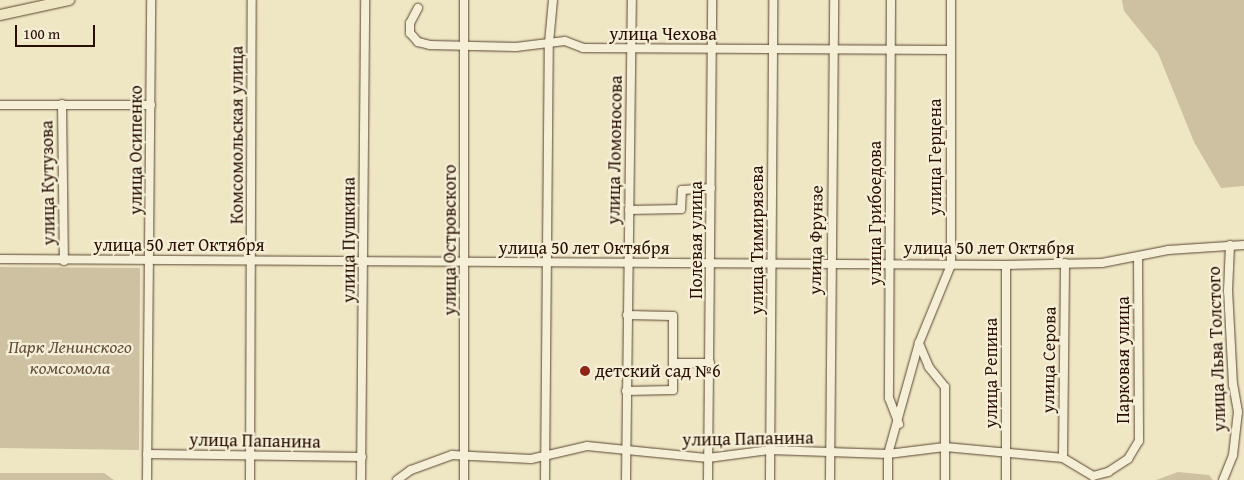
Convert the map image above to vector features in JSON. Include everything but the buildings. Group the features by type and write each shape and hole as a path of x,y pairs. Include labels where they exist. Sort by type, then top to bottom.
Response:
{"main road":[{"path":"0,15 69,0"}],"street":[{"name":"улица Осипенко","path":"147,480 151,0"},
{"name":"Комсомольская улица","path":"250,480 252,0"},
{"name":"улица Пушкина","path":"361,480 365,0"},
{"name":"улица Островского","path":"464,0 464,480"},
{"path":"545,480 548,44 553,0"},
{"name":"улица Ломоносова","path":"626,480 632,0"},
{"name":"Полевая улица","path":"708,480 712,188 712,0"},
{"name":"улица Тимирязева","path":"770,480 773,0"},
{"name":"улица Фрунзе","path":"830,480 834,0"},
{"name":"улица Грибоедова","path":"891,0 889,398 899,424"},
{"name":"улица Герцена","path":"888,454 899,424 920,343 950,265 951,0"},
{"name":"улица Чехова","path":"418,8 410,23 410,34 418,42 430,45 548,44 565,41 583,48 712,50 834,47 950,50"},
{"name":"улица Кутузова","path":"62,104 64,261"},
{"path":"0,105 151,106"},
{"path":"629,210 681,209 682,190 712,188"},
{"name":"улица 50 лет Октября","path":"0,259 64,261 252,260 465,263 1006,265 1102,263 1168,250 1230,244 1244,245"},
{"name":"улица Льва Толстого","path":"1223,480 1233,455 1238,412 1233,385 1228,292 1230,244"},
{"name":"Парковая улица","path":"1128,460 1139,442 1138,257"},
{"name":"улица Серова","path":"1063,458 1066,263"},
{"name":"улица Репина","path":"1006,265 1006,480"},
{"path":"626,391 673,390 672,316 628,315"},
{"path":"920,343 929,367 945,387 945,480"},
{"path":"672,363 710,362"},
{"name":"улица Папанина","path":"397,480 411,470 452,455 506,460 545,455 587,446 708,458 770,450 888,454 945,447 1006,451 1063,458 1093,476 1108,472 1128,460"},
{"name":"улица Папанина","path":"147,454 362,458"},
{"path":"888,454 888,480"}],"green space":[{"path":"1122,0 1244,0 1244,186 1221,188 1194,142 1158,53 1124,11"},
{"name":"Парк Ленинского комсомола","path":"0,267 140,268 139,450 0,448"},
{"path":"1178,472 1209,475 1213,480 1156,480"},
{"path":"0,473 104,473 114,480 0,480"}],"place":[{"name":"детский сад №6","path":"585,371"}]}
